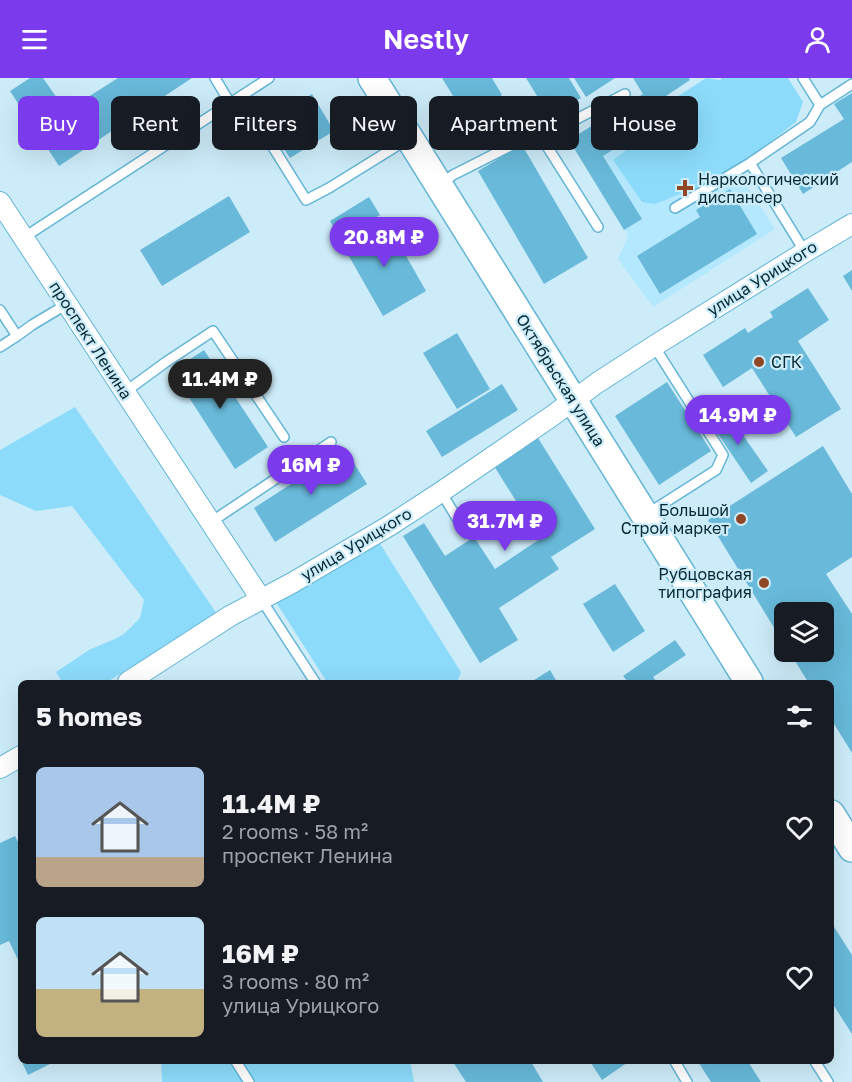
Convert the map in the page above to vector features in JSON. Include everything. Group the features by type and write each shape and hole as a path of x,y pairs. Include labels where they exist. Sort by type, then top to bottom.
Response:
{"main road":[{"name":"Октябрьская улица","path":"372,78 384,96"},
{"name":"Октябрьская улица","path":"417,148 748,680"},
{"path":"834,820 845,843"}],"street":[{"name":"проспект Ленина","path":"0,202 261,599"},
{"name":"улица Урицкого","path":"131,680 230,616 292,583 389,526 654,346 852,224"},
{"path":"0,768 18,758"}],"lane":[{"path":"215,78 226,96"},
{"path":"241,96 269,78"},
{"path":"803,78 820,105"},
{"path":"675,208 750,163 810,122 820,105 852,84"},
{"path":"579,118 625,94"},
{"path":"23,238 212,115"},
{"path":"275,150 306,200 389,150"},
{"path":"440,185 453,175 502,150"},
{"path":"549,150 598,227"},
{"path":"750,163 805,252"},
{"path":"0,347 67,304"},
{"path":"0,310 17,336"},
{"path":"125,392 213,331 284,436"},
{"path":"645,515 716,470 723,455 654,346"},
{"path":"211,522 331,442"},
{"path":"441,492 466,533"},
{"path":"261,599 314,680"},
{"path":"238,1064 249,1082"},
{"path":"676,1064 687,1082"},
{"path":"817,1064 828,1082"}],"shaded area":[{"path":"706,78 720,80 722,78 788,78 803,102 796,122 757,152 707,183 655,204 642,202 613,160 627,150 698,150 698,96 678,96"},
{"name":"Наркологический диспансер","path":"698,111 775,229 653,307 618,259 628,236 625,229 642,219 602,157 614,150 698,150"},
{"path":"75,407 217,614 110,680 61,680 56,672 89,650 125,633 140,618 144,600 72,506 36,511 0,495 0,450"},
{"path":"372,531 461,672 458,680 326,680 270,593"},
{"path":"161,1064 411,1064 414,1082 162,1082"}],"building":[{"path":"30,78 43,78 56,96 18,96 18,103 10,91"},
{"path":"118,78 192,78 165,96 111,96 111,132 99,140 99,96 90,96"},
{"path":"442,78 492,78 502,95 500,96 453,96"},
{"path":"526,78 569,78 581,98 579,99 579,96 537,96"},
{"path":"574,78 615,78 586,97"},
{"path":"633,78 689,78 690,80 666,96 640,96 643,94"},
{"path":"852,93 852,162 803,194 781,158 844,119 834,104"},
{"path":"318,104 330,124 330,133 318,141"},
{"path":"591,126 591,150 613,150 603,156 642,219 624,230 575,150 579,150 579,134"},
{"path":"49,150 83,150 59,166"},
{"path":"285,150 303,150 290,158"},
{"path":"514,150 525,150 588,258 544,284 478,171"},
{"path":"730,189 757,234 660,294 637,256 700,217 696,210"},
{"path":"229,196 250,232 162,286 140,250"},
{"path":"369,197 380,215 340,238 330,221"},
{"path":"385,219 426,291 383,316 342,244"},
{"path":"852,270 852,291 843,276"},
{"name":"СГК","path":"808,288 829,320 798,341 841,409 796,437 752,368 723,387 703,355 745,328 748,333 773,317 770,312"},
{"path":"457,333 490,389 457,409 423,353"},
{"path":"204,350 268,447 235,469 172,371"},
{"path":"667,382 711,451 659,485 615,416"},
{"path":"502,384 518,410 442,457 426,431"},
{"path":"724,408 768,471 751,483 708,419"},
{"path":"538,438 595,529 551,557 559,569 499,608 518,640 480,663 403,536 424,523 445,556 474,537 495,569 540,539 494,466"},
{"path":"823,446 852,494 852,557 826,574 852,614 852,753 834,724 834,680 807,680 796,662 834,662 834,602 774,602 774,628 708,520"},
{"path":"345,449 367,484 275,542 254,508"},
{"path":"615,584 645,631 613,652 583,604"},
{"path":"675,640 686,655 653,677 655,680 626,680 623,676"},
{"path":"550,670 556,680 534,680"},
{"path":"15,836 18,842 18,960 9,941 0,945 0,843"},
{"path":"834,927 852,955 852,1034 834,1006"},
{"path":"23,1064 50,1064 28,1075"},
{"path":"454,1064 532,1064 543,1082 466,1082"},
{"path":"592,1064 625,1064 602,1080"},
{"path":"700,1064 750,1064 761,1082 711,1082"}],"place":[{"name":"Наркологический диспансер","path":"685,188"},
{"name":"СГК","path":"759,362"},
{"name":"Большой Строй маркет","path":"741,519"},
{"name":"Рубцовская типография","path":"764,583"}]}
